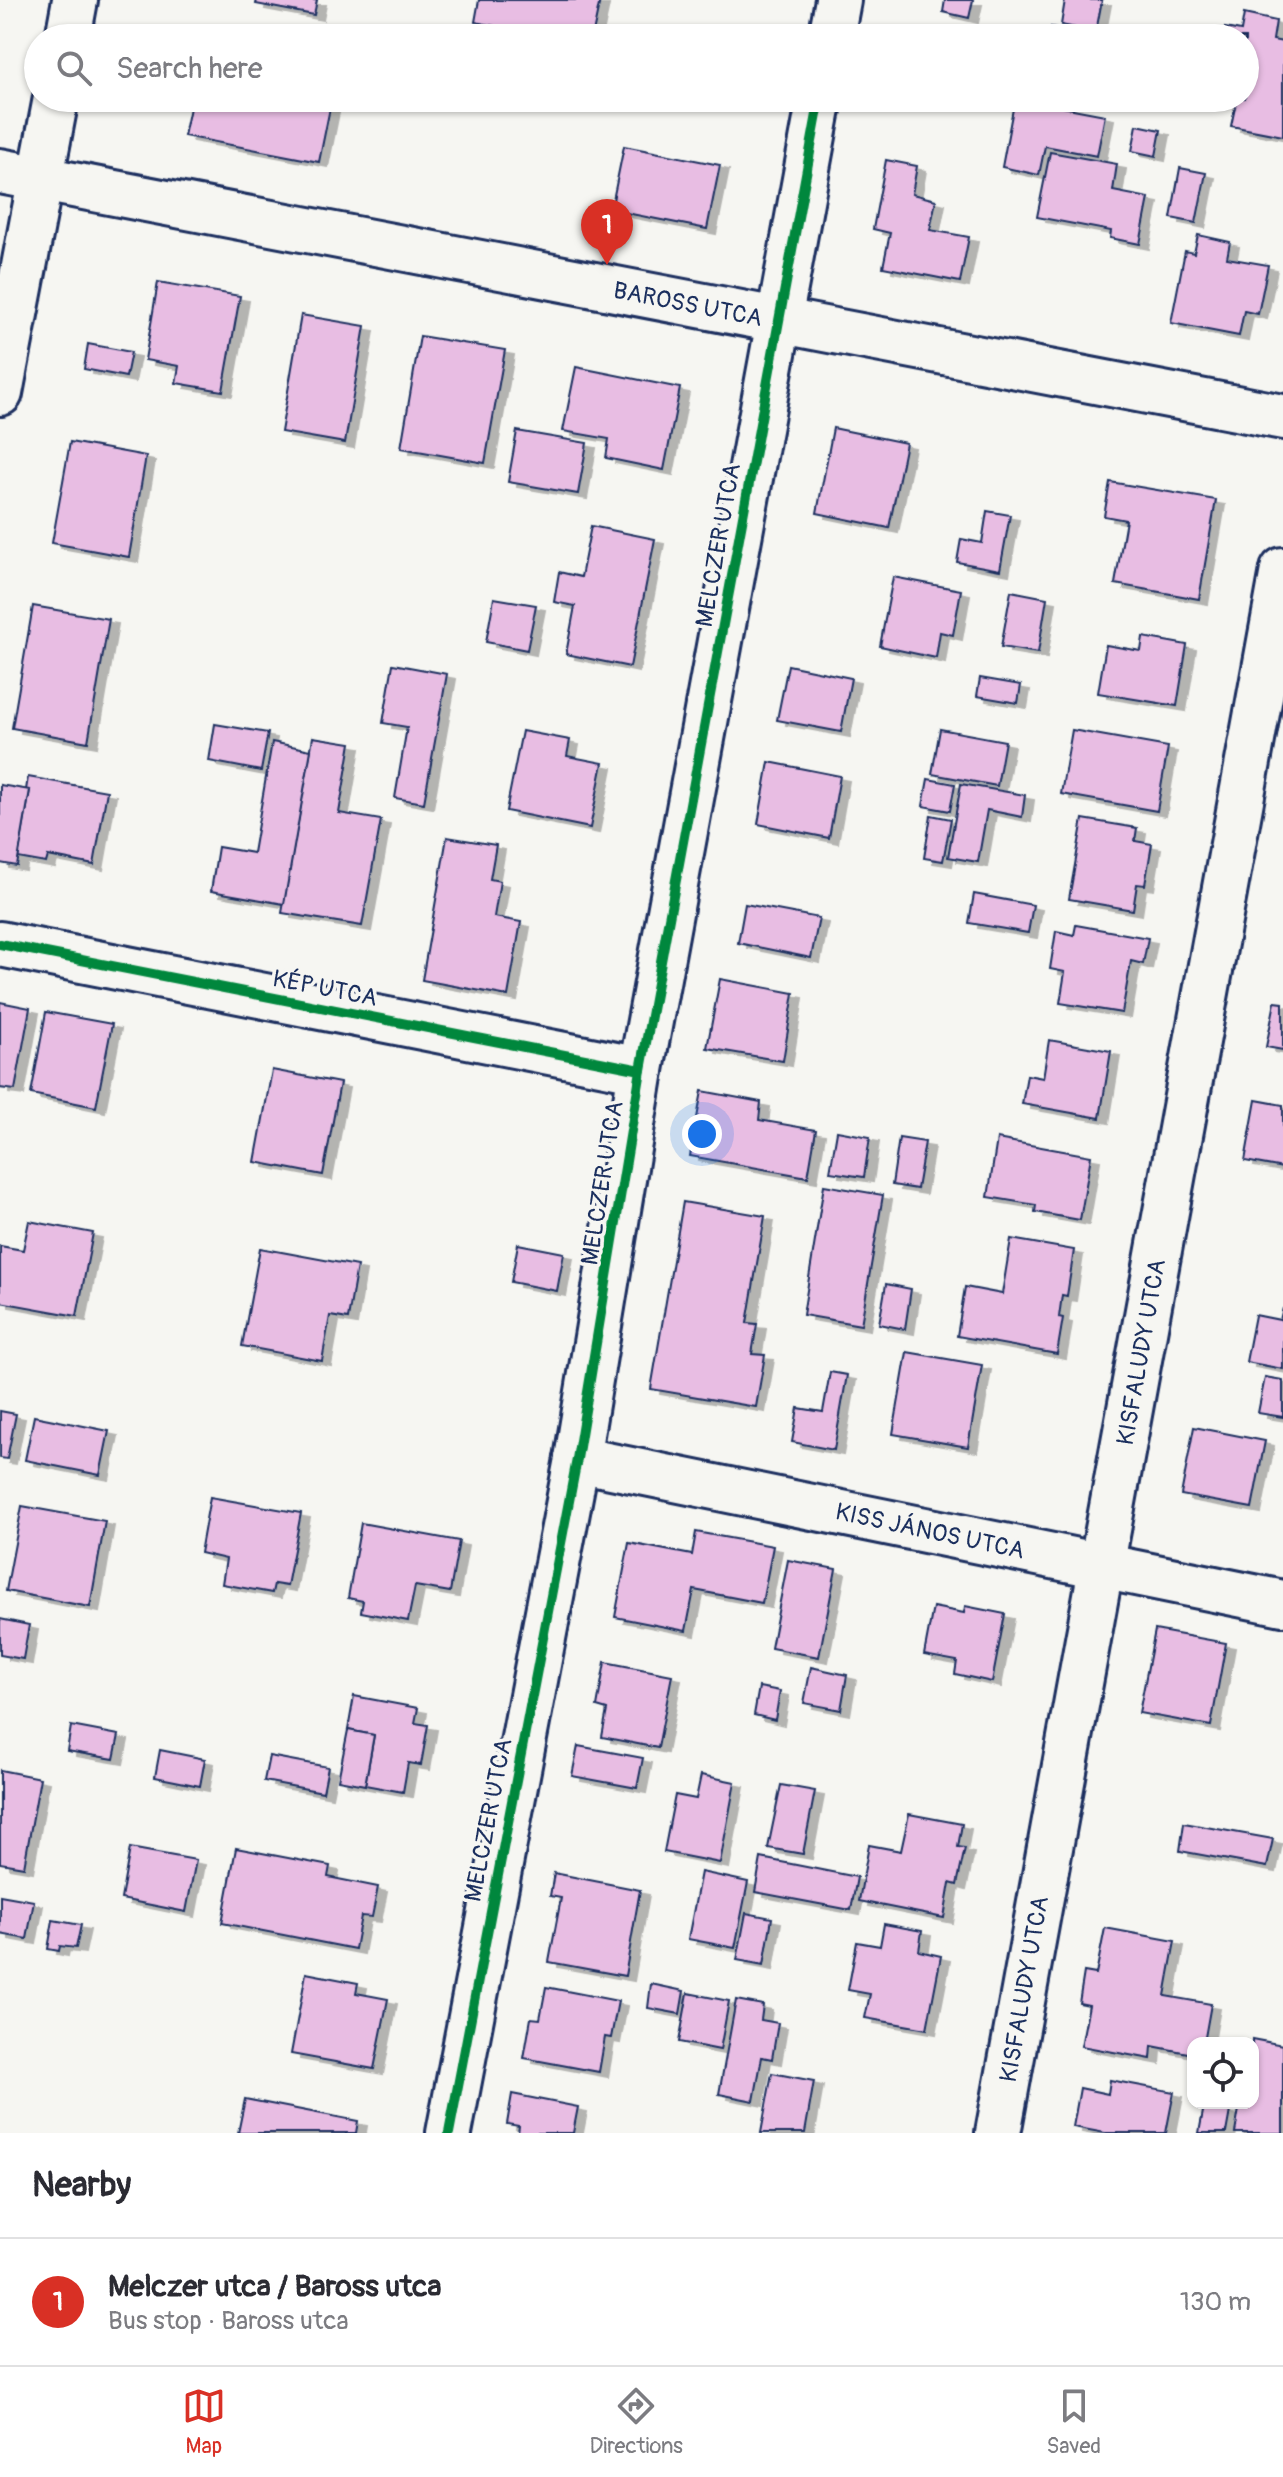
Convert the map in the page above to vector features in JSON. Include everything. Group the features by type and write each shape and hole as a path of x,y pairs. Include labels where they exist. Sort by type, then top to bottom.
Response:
{"street":[{"path":"71,24 75,0"},
{"path":"834,24 838,0"},
{"path":"0,393 20,175 49,112"},
{"name":"MELCZER UTCA","path":"449,2133 577,1459 641,1070 817,112"},
{"name":"BAROSS UTCA","path":"20,175 1283,417"},
{"name":"KISFALUDY UTCA","path":"998,2133 1283,570"},
{"name":"KÉP UTCA","path":"0,944 641,1070"},
{"name":"KISS JÁNOS UTCA","path":"577,1459 1283,1603"}],"building":[{"path":"257,0 317,0 314,15 256,4"},
{"path":"479,0 600,0 595,24 475,22"},
{"path":"945,0 973,0 969,18 943,12"},
{"path":"1065,0 1102,0 1098,24 1061,24"},
{"path":"1244,14 1276,21 1273,40 1283,42 1283,136 1231,126 1234,112 1259,112 1259,24 1242,24"},
{"path":"189,112 329,112 319,162 184,136"},
{"path":"1012,112 1089,112 1105,115 1097,156 1045,146 1039,175 1002,167"},
{"path":"1137,125 1161,130 1156,156 1132,151"},
{"path":"624,146 720,165 707,229 611,210"},
{"path":"1050,152 1117,164 1113,191 1149,198 1140,244 1110,238 1111,231 1037,217"},
{"path":"886,160 917,166 912,194 936,200 930,230 969,237 960,282 883,267 890,233 873,229"},
{"path":"1180,168 1206,173 1196,223 1171,218"},
{"path":"1198,235 1230,242 1227,258 1268,265 1258,314 1244,311 1239,336 1171,323 1185,251 1194,253"},
{"path":"158,282 240,296 223,391 176,383 179,366 145,360"},
{"path":"301,315 365,326 345,443 281,432"},
{"path":"420,336 505,350 485,463 401,448"},
{"path":"88,344 131,352 126,377 84,369"},
{"path":"576,367 680,388 664,470 606,458 609,439 563,431"},
{"path":"833,428 906,443 889,528 817,513"},
{"path":"517,431 587,443 578,494 508,482"},
{"path":"70,442 146,456 129,557 52,543"},
{"path":"1110,482 1216,500 1199,599 1115,584 1126,520 1104,516"},
{"path":"987,511 1010,515 1000,570 957,562 961,539 982,543"},
{"path":"591,526 655,539 630,667 566,654 575,606 554,602 559,572 581,577"},
{"path":"893,577 961,590 953,635 940,632 936,658 880,646"},
{"path":"1011,591 1047,598 1038,653 1001,647"},
{"path":"494,598 536,605 527,650 486,642"},
{"path":"33,606 109,619 88,742 12,728"},
{"path":"1143,637 1187,645 1177,706 1098,693 1106,645 1141,651"},
{"path":"393,664 447,674 424,803 395,798 407,727 383,723"},
{"path":"788,665 851,678 841,732 777,720"},
{"path":"980,678 1021,685 1018,703 977,696"},
{"path":"215,724 268,733 261,771 209,761"},
{"path":"940,729 1005,741 997,786 932,774"},
{"path":"1072,730 1168,747 1157,811 1061,794"},
{"path":"522,731 570,740 567,756 603,763 590,828 506,811"},
{"path":"313,737 351,743 339,813 381,820 362,926 282,913"},
{"path":"272,742 311,750 284,904 211,891 218,847 253,853"},
{"path":"769,762 840,776 829,838 758,824"},
{"path":"28,777 107,791 94,865 48,856 46,863 18,858 30,790 26,790"},
{"path":"928,779 955,784 950,811 923,806"},
{"path":"961,784 1025,795 1022,817 987,810 978,862 948,857"},
{"path":"0,785 30,790 17,866 0,863"},
{"path":"931,815 951,819 943,861 924,858"},
{"path":"1083,819 1137,828 1135,841 1152,844 1145,885 1137,884 1133,910 1069,899"},
{"path":"447,837 496,845 490,879 500,881 494,917 521,922 508,996 422,980"},
{"path":"974,894 1033,905 1028,933 969,923"},
{"path":"745,904 819,918 811,958 738,943"},
{"path":"1076,925 1148,938 1143,964 1131,961 1122,1013 1060,1003 1065,972 1050,969 1056,931 1074,935"},
{"path":"720,979 794,993 783,1061 707,1048"},
{"path":"0,1002 30,1008 15,1090 0,1088"},
{"path":"1275,1002 1283,1003 1283,1050 1266,1047"},
{"path":"46,1012 112,1024 96,1107 31,1094"},
{"path":"1049,1040 1111,1051 1100,1118 1022,1104 1027,1075 1043,1078"},
{"path":"272,1070 340,1083 323,1175 255,1162"},
{"path":"702,1091 761,1102 759,1120 816,1130 808,1177 690,1156"},
{"path":"1256,1100 1283,1105 1283,1168 1245,1161"},
{"path":"837,1131 870,1137 864,1177 830,1172"},
{"path":"899,1138 925,1142 917,1189 892,1185"},
{"path":"997,1139 1091,1156 1080,1220 1035,1212 1036,1205 988,1197"},
{"path":"824,1185 883,1195 861,1325 803,1315"},
{"path":"683,1202 765,1216 747,1323 757,1324 752,1354 765,1355 756,1407 651,1389"},
{"path":"29,1221 93,1233 77,1316 0,1302 0,1246 23,1250"},
{"path":"1011,1239 1074,1250 1067,1296 1062,1295 1059,1317 1063,1318 1057,1354 957,1336 965,1287 1002,1294"},
{"path":"518,1244 564,1253 557,1291 511,1282"},
{"path":"260,1248 357,1266 348,1319 330,1316 322,1361 242,1346"},
{"path":"886,1284 911,1289 905,1329 879,1324"},
{"path":"1283,1308 1283,1369 1246,1362 1255,1315 1280,1320"},
{"path":"907,1352 982,1365 968,1447 893,1434"},
{"path":"830,1372 847,1375 834,1450 792,1442 798,1408 823,1412"},
{"path":"1265,1377 1283,1380 1283,1417 1258,1413"},
{"path":"0,1411 16,1414 7,1459 0,1458"},
{"path":"34,1416 109,1431 100,1475 25,1460"},
{"path":"1194,1427 1265,1441 1252,1508 1181,1495"},
{"path":"210,1497 301,1513 287,1586 274,1584 272,1593 222,1584 226,1559 200,1553"},
{"path":"22,1506 105,1521 90,1607 6,1591"},
{"path":"361,1523 459,1541 450,1592 415,1586 408,1621 361,1612 363,1601 348,1598"},
{"path":"696,1532 773,1546 762,1603 694,1590 686,1631 615,1617 629,1543 692,1555"},
{"path":"788,1560 836,1569 819,1657 771,1648"},
{"path":"965,1606 1005,1614 992,1682 955,1674 957,1661 924,1655 933,1607 964,1613"},
{"path":"0,1619 29,1625 23,1659 0,1655"},
{"path":"1155,1630 1226,1643 1211,1726 1139,1713"},
{"path":"605,1662 672,1675 658,1748 602,1737 607,1710 597,1707"},
{"path":"811,1667 847,1675 841,1710 804,1703"},
{"path":"759,1687 780,1691 775,1720 754,1715"},
{"path":"354,1696 418,1708 415,1723 428,1725 421,1765 408,1763 403,1792 365,1785 374,1735 348,1730"},
{"path":"71,1726 119,1735 114,1759 67,1751"},
{"path":"348,1730 374,1735 365,1785 338,1780"},
{"path":"578,1746 643,1758 637,1788 572,1776"},
{"path":"160,1750 205,1759 200,1786 155,1777"},
{"path":"269,1756 328,1767 323,1792 264,1781"},
{"path":"0,1770 40,1778 24,1867 0,1863"},
{"path":"701,1775 735,1782 720,1863 664,1852 675,1795 696,1799"},
{"path":"781,1785 815,1791 803,1854 768,1848"},
{"path":"909,1814 962,1824 958,1847 965,1848 957,1885 950,1883 944,1918 859,1901 869,1845 901,1851"},
{"path":"1184,1823 1273,1839 1267,1867 1180,1851"},
{"path":"130,1848 196,1860 186,1912 121,1899"},
{"path":"236,1848 330,1866 328,1877 378,1887 372,1917 361,1916 355,1949 222,1923"},
{"path":"761,1858 857,1877 851,1910 755,1892"},
{"path":"701,1872 748,1882 735,1948 688,1939"},
{"path":"554,1873 640,1890 625,1976 549,1962 561,1898 550,1896"},
{"path":"0,1895 34,1901 27,1939 0,1934"},
{"path":"746,1913 772,1918 764,1965 737,1960"},
{"path":"53,1920 81,1925 76,1948 60,1946 59,1951 48,1949"},
{"path":"884,1924 922,1931 919,1951 941,1956 927,2029 865,2018 870,1994 848,1990 857,1942 880,1946"},
{"path":"1105,1928 1175,1941 1165,1996 1211,2004 1205,2037 1187,2037 1187,2053 1152,2046 1151,2059 1081,2046 1089,2005 1079,2003 1084,1972 1096,1974"},
{"path":"306,1973 358,1983 356,1993 388,1999 374,2069 291,2054"},
{"path":"651,1984 684,1991 680,2014 648,2008"},
{"path":"546,1987 618,2001 611,2038 605,2037 599,2072 524,2058 531,2018 540,2019"},
{"path":"688,1993 729,2001 720,2050 679,2042"},
{"path":"736,2000 763,2005 761,2020 778,2023 772,2059 762,2057 754,2101 719,2094"},
{"path":"1259,2040 1283,2045 1283,2133 1235,2133 1239,2109 1259,2109"},
{"path":"772,2073 814,2081 805,2133 761,2133"},
{"path":"1110,2080 1174,2092 1166,2133 1105,2133 1073,2127 1080,2088 1108,2094"},
{"path":"512,2094 578,2107 573,2133 518,2133 519,2126 507,2124"},
{"path":"245,2099 358,2121 356,2133 238,2133"},
{"path":"1203,2109 1230,2111 1226,2133 1199,2133"}],"cycle path":[{"path":"449,2133 577,1459 641,1070 817,112"},
{"path":"0,944 641,1070"}],"place":[{"name":"Melczer utca / Baross utca","path":"607,265"}]}
